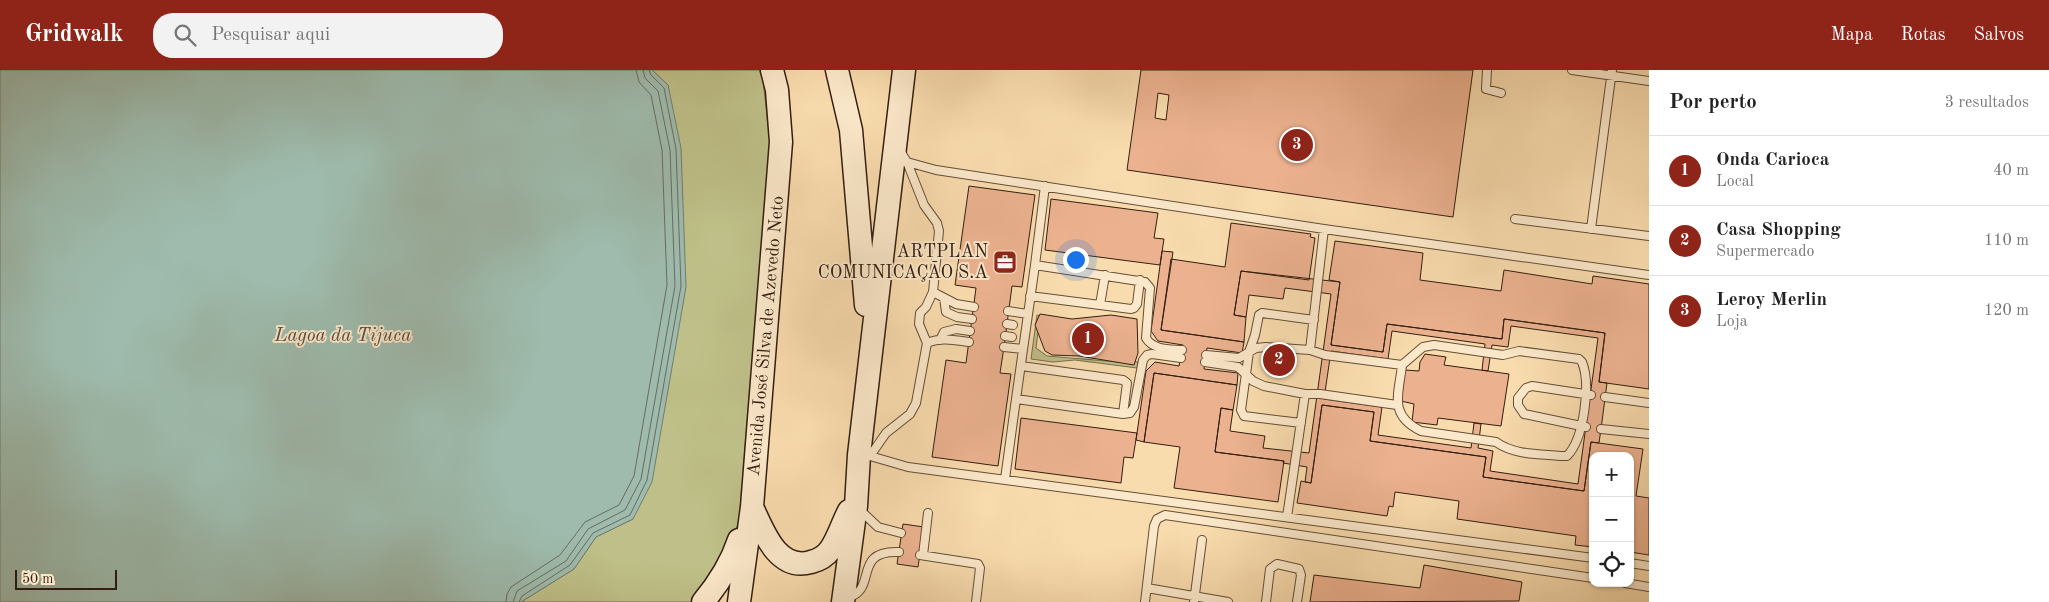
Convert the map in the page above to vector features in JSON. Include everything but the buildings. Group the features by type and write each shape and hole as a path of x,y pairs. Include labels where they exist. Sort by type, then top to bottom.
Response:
{"street":[{"name":"Avenida José Silva de Azevedo Neto","path":"739,602 752,507 782,142 777,90 772,70"},
{"path":"837,70 851,130 870,356"},
{"path":"843,600 864,456 870,356 904,70"},
{"path":"752,507 774,549 789,562 807,564 824,557 831,549 856,501"},
{"path":"703,602 731,563 752,507"}],"lane":[{"path":"1487,70 1486,89 1501,93"},
{"path":"1572,70 1611,73 1649,81"},
{"path":"1591,229 1611,73"},
{"path":"895,142 907,162 924,204 940,231 933,292 926,307 920,314 919,324 927,343 914,409 886,432 864,456 908,467 1589,557"},
{"path":"907,162 936,170 1324,229 1649,274"},
{"path":"1005,479 1045,186"},
{"path":"1515,219 1649,236"},
{"path":"1310,350 1324,229"},
{"path":"1016,399 1123,414 1130,413 1134,408 1143,360 1147,355 1181,354 1154,346 1146,338 1150,288 1145,282 1035,265"},
{"path":"1100,305 1105,275"},
{"path":"1030,296 1134,308 1137,304 1140,280"},
{"path":"933,292 956,304 974,306"},
{"path":"944,298 946,312 950,315 972,319"},
{"path":"1008,311 1028,314"},
{"path":"1301,423 1244,416 1241,413 1245,373 1249,352 1256,335 1259,315 1262,313 1314,320"},
{"path":"940,340 944,332 949,330 970,331"},
{"path":"927,343 940,340 969,342"},
{"path":"1434,345 1503,355 1519,350 1579,359 1584,365 1589,394 1583,427 1572,451 1567,456 1512,451 1496,442 1421,431 1410,426 1397,405 1402,365 1423,347 1434,345"},
{"path":"1397,405 1320,394 1305,394 1264,386 1253,381 1238,367 1206,358 1239,358 1266,346 1310,350 1324,355 1402,365"},
{"path":"1004,347 1023,349"},
{"path":"1021,366 1123,380 1127,383 1128,388 1123,414"},
{"path":"1583,427 1524,414 1518,405 1518,398 1522,390 1532,386 1589,394"},
{"path":"1287,517 1305,394"},
{"path":"1605,397 1649,403"},
{"path":"1601,429 1649,434"},
{"path":"856,501 878,527 901,533"},
{"path":"928,513 922,555 978,564 979,576 976,602"},
{"path":"1145,602 1154,526 1157,518 1165,515 1589,577"},
{"path":"1194,599 1202,540"},
{"path":"843,600 858,593 863,587 870,562 878,554 899,552"},
{"path":"1266,602 1270,569 1277,564 1299,569 1297,602"},
{"path":"1634,564 1649,566"},
{"path":"1634,584 1649,587"},
{"path":"1147,588 1194,599 1228,602"}],"green space":[{"path":"652,70 759,70 763,80 770,144 739,522 720,564 695,602 521,602 574,569 596,537 633,519 668,85"},
{"path":"1037,315 1040,316 1036,348 1047,356 1130,363 1131,361 1138,362 1137,368 1075,360 1053,362 1031,359"}],"water":[{"name":"Lagoa da Tijuca","path":"0,70 652,70 668,85 681,148 686,287 652,482 633,519 596,537 574,569 521,602 0,602"}],"place":[{"name":"Leroy Merlin","path":"1297,145"},
{"name":"ARTPLAN COMUNICAÇÃO S.A","path":"1005,262"},
{"name":"Onda Carioca","path":"1088,339"},
{"name":"Casa Shopping","path":"1279,360"}]}
